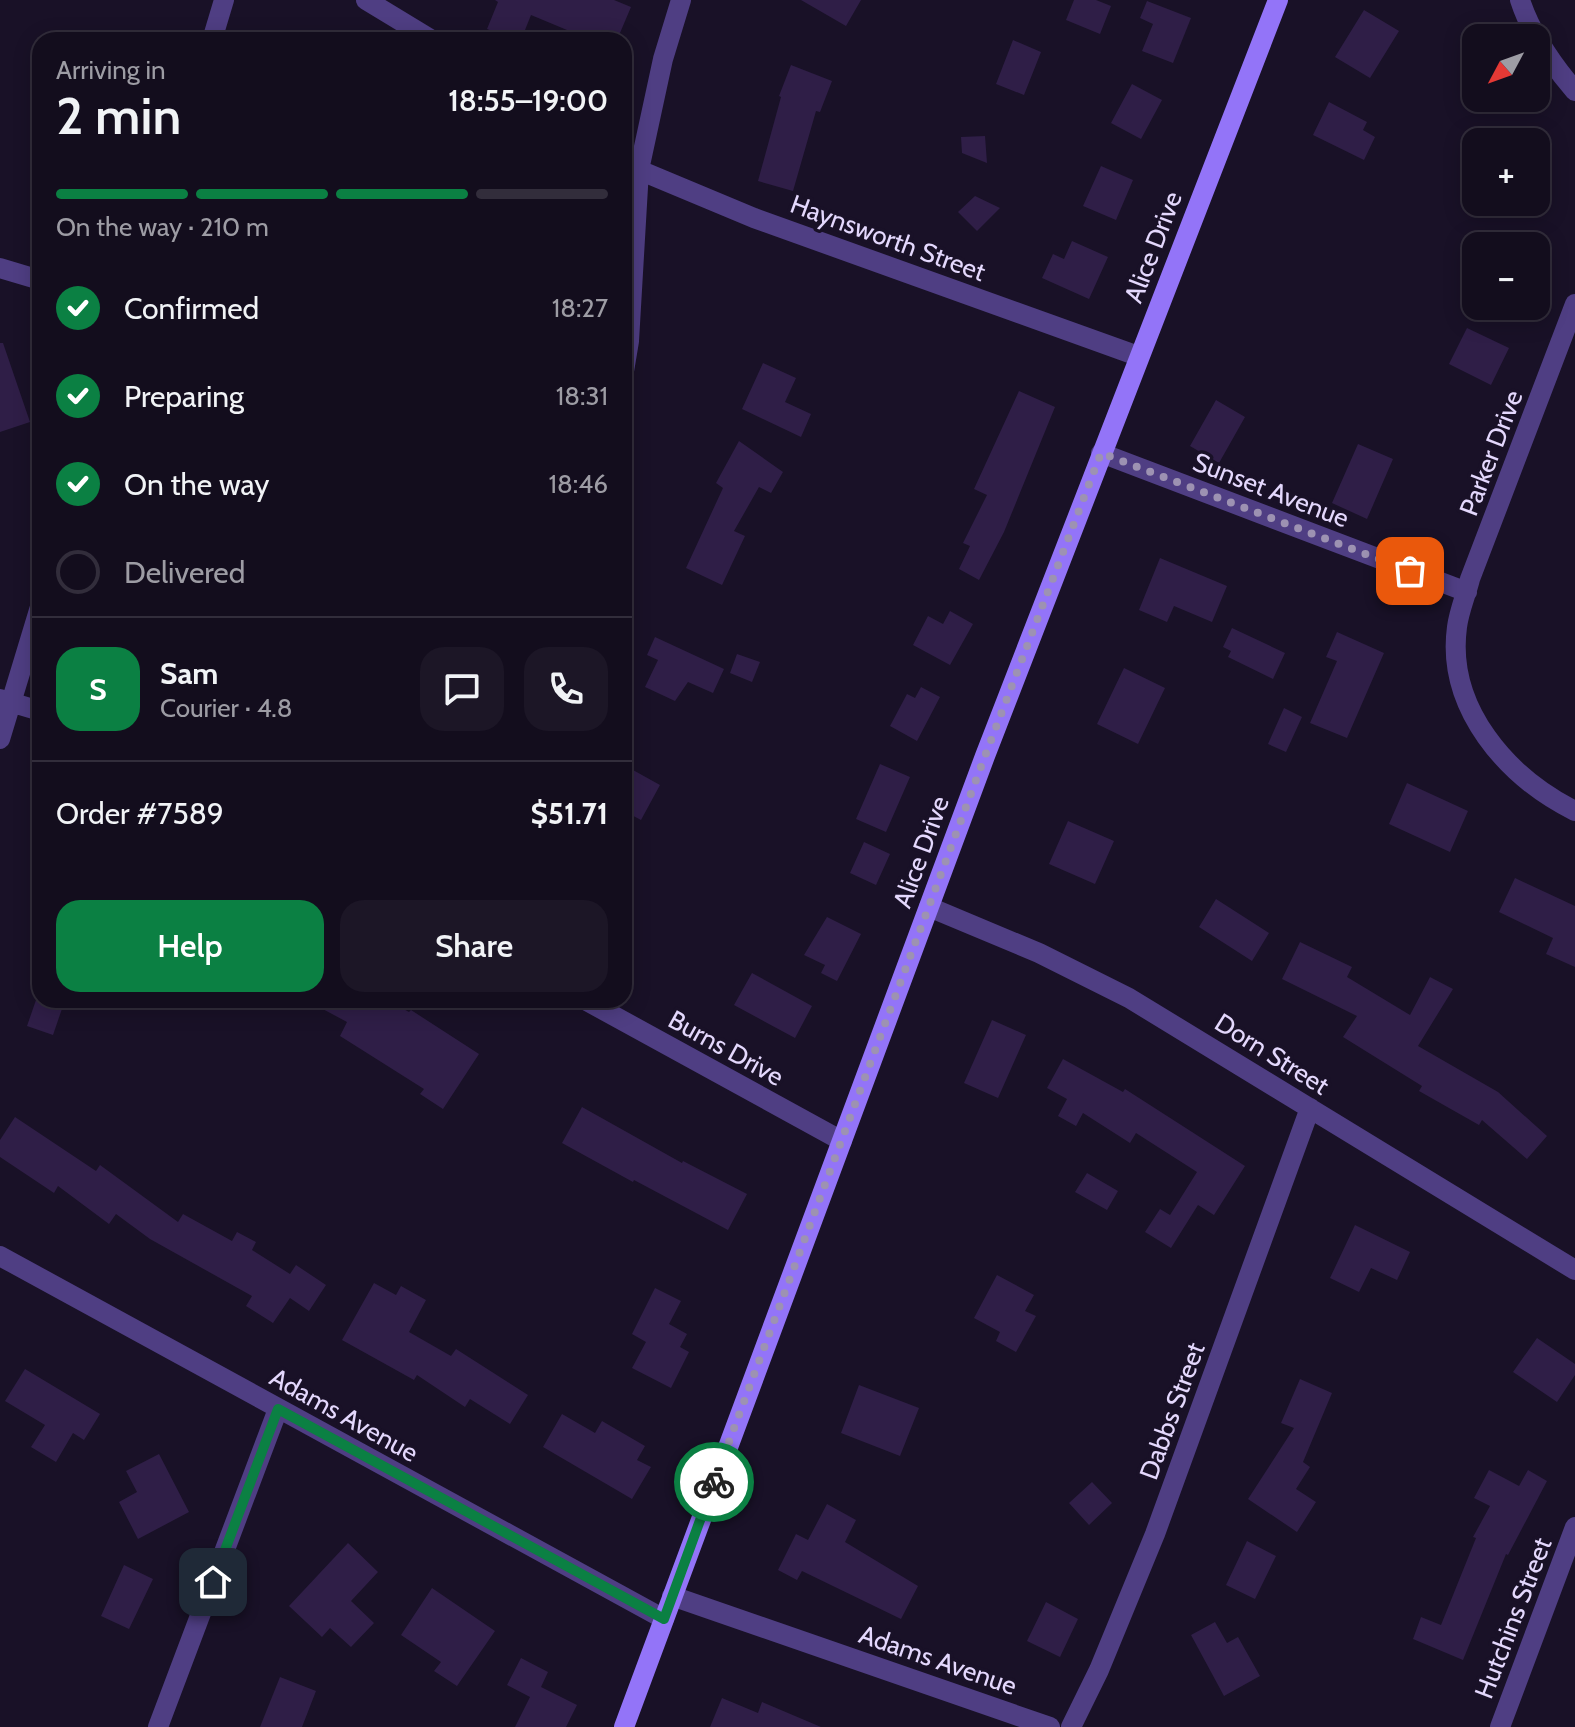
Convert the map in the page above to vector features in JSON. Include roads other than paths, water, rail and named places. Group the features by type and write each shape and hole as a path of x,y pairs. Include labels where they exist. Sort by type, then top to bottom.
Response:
{"main road":[{"name":"Alice Drive","path":"624,1727 929,907 1138,356 1278,0"}],"street":[{"path":"214,32 224,0"},
{"path":"366,0 419,32"},
{"path":"632,165 681,0"},
{"path":"1520,0 1545,51 1575,91"},
{"name":"Haynsworth Street","path":"632,165 754,218 1138,356"},
{"path":"0,268 32,278"},
{"name":"Parker Drive","path":"1575,304 1467,592 1457,625 1456,659 1472,716 1496,750 1533,787 1575,811"},
{"name":"Sunset Avenue","path":"1101,453 1467,592"},
{"path":"0,739 6,701 32,629"},
{"path":"6,701 32,709"},
{"name":"Dorn Street","path":"929,907 1039,953 1129,998 1575,1270"},
{"name":"Burns Drive","path":"600,1008 842,1141"},
{"name":"Dabbs Street","path":"1071,1727 1099,1670 1155,1534 1310,1108"},
{"name":"Adams Avenue","path":"0,1256 664,1619"},
{"path":"158,1727 278,1409"},
{"name":"Hutchins Street","path":"1500,1727 1575,1527"},
{"name":"Adams Avenue","path":"672,1596 1050,1727"}]}
